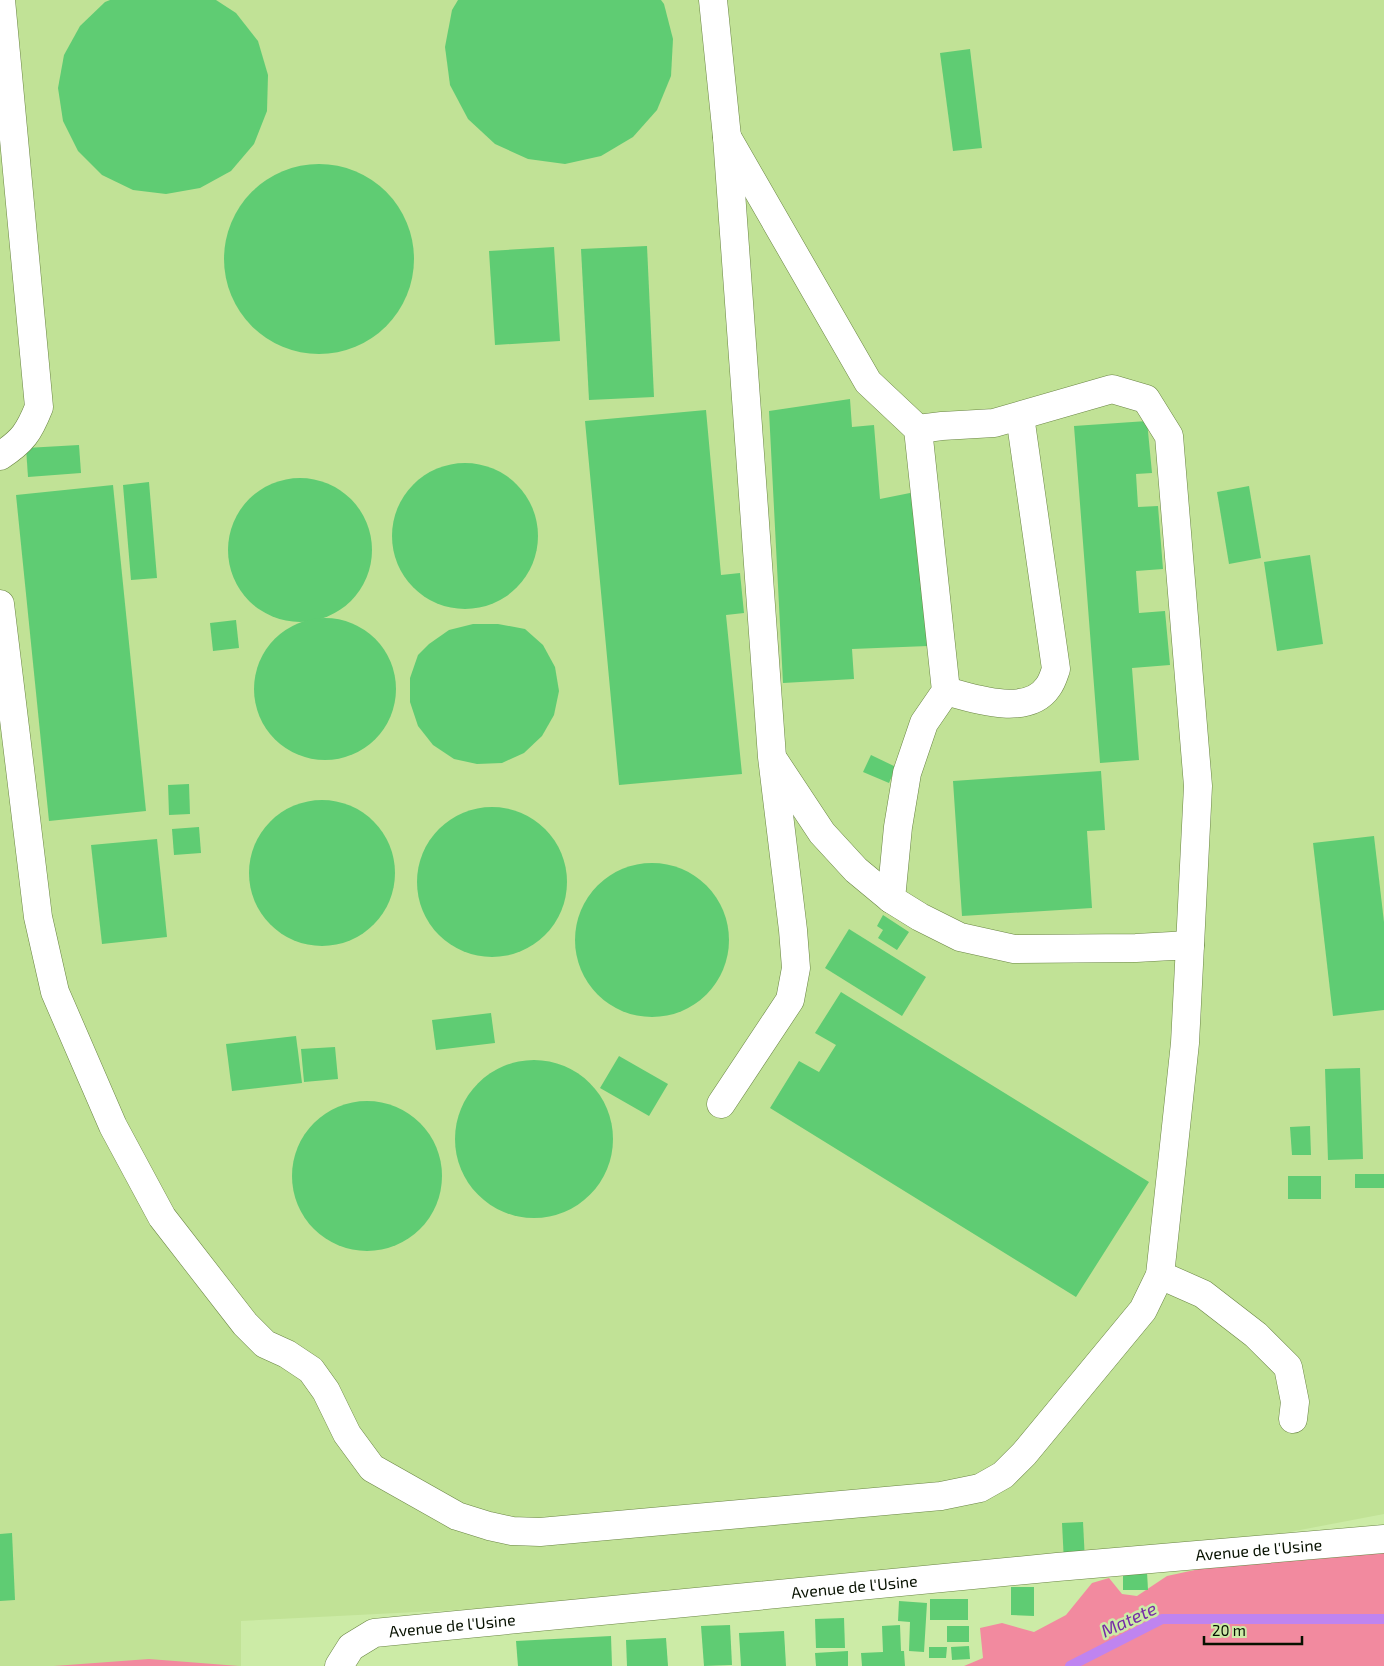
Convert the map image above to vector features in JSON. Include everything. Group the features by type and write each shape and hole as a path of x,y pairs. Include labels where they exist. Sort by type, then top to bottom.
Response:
{"street":[{"path":"0,456 13,447 30,428 39,407 1,0"},
{"path":"713,0 727,137 772,758 794,930 796,968 790,1000 722,1104"},
{"path":"727,137 868,382 918,429 946,691 924,723 907,773 898,826 892,899"},
{"path":"0,604 38,916 55,992 113,1126 162,1217 245,1324 265,1344 287,1354 311,1370 326,1391 347,1434 372,1468 457,1516 512,1531 540,1532 941,1496 980,1488 1004,1475 1024,1454 1143,1310 1160,1275 1185,1043 1198,786 1169,436 1146,399 1112,389 994,423 918,429"},
{"path":"946,691 1004,705 1031,701 1048,688 1056,669 1020,416"},
{"path":"772,758 822,833 856,870 892,899 920,917 960,937 1014,949 1136,948 1190,945"},
{"path":"1160,1275 1203,1294 1256,1335 1288,1367 1295,1402 1293,1419"},
{"name":"Avenue de l'Usine","path":"339,1666 351,1647 374,1633 1047,1568 1384,1540"}],"shaded area":[{"path":"0,0 1384,0 1384,1514 1127,1563 832,1591 241,1621 241,1666 0,1666"},
{"path":"1384,1529 1384,1666 964,1666 983,1658 980,1628 1002,1623 1034,1632 1066,1615 1092,1583 1109,1578 1122,1594 1137,1596 1167,1576"},
{"path":"149,1659 239,1666 54,1666"}],"building":[{"path":"110,0 216,0 236,13 258,41 268,75 267,111 254,144 231,171 200,188 166,194 133,190 102,175 78,151 63,121 58,88 64,55 80,26 105,2"},
{"path":"458,0 661,0 664,4 673,39 671,76 657,110 633,137 601,156 565,164 528,159 495,144 468,119 450,85 445,47 452,10"},
{"path":"970,49 982,148 953,151 940,53"},
{"path":"319,164 355,171 372,180 386,192 398,206 407,223 414,259 407,295 398,312 386,326 372,338 355,347 319,354 283,347 266,338 252,326 240,312 231,295 224,259 231,223 240,206 252,192 266,180 283,171"},
{"path":"647,246 654,397 589,400 581,249"},
{"path":"554,247 560,341 495,345 489,251"},
{"path":"850,399 852,427 874,425 880,499 920,491 928,646 852,649 854,679 783,683 769,411"},
{"path":"706,410 721,575 740,573 744,613 726,615 742,774 619,785 585,421"},
{"path":"1147,421 1152,473 1136,474 1138,507 1158,506 1163,569 1136,571 1139,613 1165,611 1170,665 1132,668 1139,760 1100,763 1074,426"},
{"path":"79,445 81,473 28,477 26,448"},
{"path":"465,463 493,469 516,485 532,508 538,536 532,564 516,587 493,603 465,609 437,603 414,587 398,564 392,536 398,508 414,485 437,469"},
{"path":"300,478 328,483 351,499 367,522 372,550 367,578 351,601 328,617 300,622 272,617 249,601 233,578 228,550 233,522 249,499 272,483"},
{"path":"149,482 157,578 131,580 123,485"},
{"path":"113,485 146,811 49,821 16,495"},
{"path":"1249,486 1261,558 1229,564 1217,492"},
{"path":"1310,555 1323,644 1277,651 1264,562"},
{"path":"325,618 339,619 352,623 365,630 375,639 384,649 391,662 395,675 395,703 391,716 384,729 375,739 365,748 352,755 339,759 325,760 311,759 298,755 285,748 275,739 266,729 259,716 255,703 254,689 255,675 259,662 266,649 275,639 285,630 298,623 311,619"},
{"path":"236,620 239,648 213,651 210,623"},
{"path":"473,624 498,624 525,629 543,645 555,667 559,691 554,715 542,736 524,753 502,763 477,764 454,759 433,745 418,726 410,702 410,678 418,655 429,644 449,630"},
{"path":"871,755 896,767 889,783 863,772"},
{"path":"1101,771 1105,830 1087,831 1092,908 962,916 953,781"},
{"path":"189,784 190,814 169,815 168,785"},
{"path":"322,800 350,805 374,821 390,845 395,873 390,901 374,925 350,941 322,946 294,941 270,925 254,901 249,873 254,845 270,821 294,805"},
{"path":"492,807 521,813 545,829 561,853 567,882 561,911 545,935 521,951 492,957 463,951 439,935 423,911 417,882 423,853 439,829 463,813"},
{"path":"199,827 201,853 174,855 172,829"},
{"path":"1374,836 1384,922 1384,1010 1333,1016 1313,843"},
{"path":"157,839 167,937 102,944 91,845"},
{"path":"652,863 681,869 695,876 706,886 716,897 723,911 729,940 723,969 716,983 706,994 695,1004 681,1011 652,1017 623,1011 609,1004 598,994 588,983 581,969 575,940 581,911 588,897 598,886 609,876 623,869"},
{"path":"883,915 909,932 897,950 878,938 883,930 877,926"},
{"path":"849,929 926,977 902,1016 825,968"},
{"path":"841,992 1149,1182 1076,1297 770,1108 799,1061 819,1072 836,1045 815,1033"},
{"path":"491,1013 495,1043 436,1050 432,1020"},
{"path":"296,1036 302,1083 232,1091 226,1044"},
{"path":"335,1047 338,1079 304,1082 301,1049"},
{"path":"619,1056 668,1084 649,1116 600,1088"},
{"path":"542,1060 557,1063 571,1069 590,1083 600,1095 610,1116 613,1139 610,1162 600,1183 590,1195 578,1205 557,1215 542,1218 526,1218 511,1215 490,1205 468,1183 456,1154 455,1131 458,1116 468,1095 490,1073 519,1061"},
{"path":"1360,1068 1363,1159 1328,1160 1325,1069"},
{"path":"367,1101 382,1102 396,1107 420,1123 436,1147 441,1161 441,1191 436,1205 420,1229 396,1245 382,1250 367,1251 352,1250 338,1245 314,1229 298,1205 293,1191 292,1176 293,1161 298,1147 314,1123 338,1107 352,1102"},
{"path":"1310,1126 1311,1155 1292,1155 1290,1127"},
{"path":"1355,1174 1384,1174 1384,1188 1355,1188"},
{"path":"1288,1176 1321,1176 1321,1199 1288,1199"},
{"path":"1083,1522 1085,1561 1064,1562 1062,1523"},
{"path":"12,1533 15,1600 0,1601 0,1534"},
{"path":"1147,1572 1148,1590 1123,1590 1123,1573"},
{"path":"1011,1587 1034,1587 1034,1616 1011,1615"},
{"path":"930,1599 968,1599 968,1620 930,1620"},
{"path":"899,1601 927,1603 924,1652 909,1651 910,1622 898,1621"},
{"path":"844,1618 845,1648 816,1648 815,1619"},
{"path":"730,1625 732,1665 704,1666 701,1626"},
{"path":"900,1625 901,1651 904,1651 905,1666 862,1666 861,1653 883,1652 882,1626"},
{"path":"947,1626 969,1626 969,1642 947,1642"},
{"path":"784,1631 786,1666 741,1666 739,1633"},
{"path":"611,1636 612,1666 518,1666 516,1641"},
{"path":"666,1638 668,1666 627,1666 626,1640"},
{"path":"969,1646 970,1659 952,1660 951,1647"},
{"path":"929,1647 947,1647 946,1658 929,1658"},
{"path":"848,1651 848,1666 816,1666 815,1653"}],"waterway":[{"name":"Matete","path":"1070,1666 1162,1619 1384,1619"}]}
